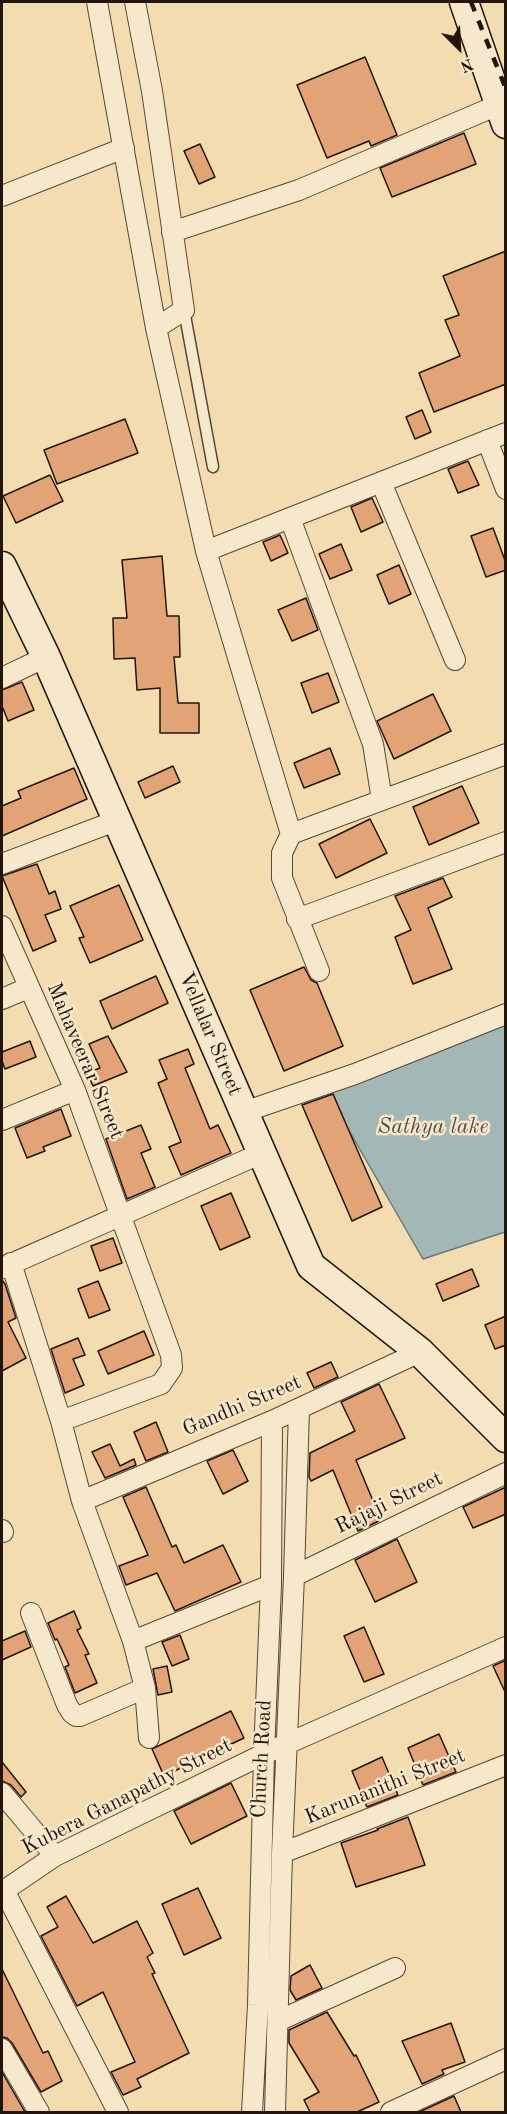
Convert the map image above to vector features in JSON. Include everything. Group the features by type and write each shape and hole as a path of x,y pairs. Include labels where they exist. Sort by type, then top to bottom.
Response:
{"street":[{"path":"97,2 156,328 206,551 291,834 282,853 282,878 319,972"},
{"path":"135,2 152,91 184,310 156,328"},
{"path":"172,232 298,190 502,114 464,2"},
{"path":"2,196 124,148"},
{"path":"206,551 496,437 506,489"},
{"path":"381,482 455,660"},
{"path":"290,518 373,744 382,800"},
{"name":"Vellalar Street","path":"2,566 46,657 118,820 311,1266 420,1352 506,1438"},
{"path":"2,678 46,657"},
{"path":"291,834 506,754"},
{"path":"2,864 118,820"},
{"path":"297,920 506,842"},
{"name":"Mahaveerar Street","path":"2,926 75,1090 171,1355 172,1368 160,1384 61,1421"},
{"path":"2,999 28,988"},
{"path":"244,1112 355,1074 506,1014"},
{"path":"2,1120 75,1090"},
{"path":"149,1738 145,1688 133,1641 82,1501 61,1421 6,1266 262,1154"},
{"name":"Gandhi Street","path":"82,1501 272,1421 420,1352"},
{"name":"Church Road","path":"275,2112 282,1853 288,1744 299,1409"},
{"name":"Church Road","path":"252,2112 258,2005 264,1754 272,1585 272,1421"},
{"name":"Rajaji Street","path":"294,1576 506,1473"},
{"path":"133,1641 272,1585"},
{"path":"31,1613 68,1705 76,1716 81,1716 145,1688"},
{"name":"Kubera Ganapathy Street","path":"3,1891 55,1856 264,1754 506,1647"},
{"name":"Karunanithi Street","path":"282,1853 506,1765"},
{"path":"2,1793 55,1856"},
{"path":"3,1891 118,2112"},
{"path":"278,2021 395,1968"},
{"path":"2,2049 39,2112"},
{"path":"391,2112 506,2059"}],"lane":[{"path":"184,310 213,467"}],"water":[{"name":"Sathya lake","path":"505,1023 505,1232 423,1259 324,1087"}],"building":[{"path":"365,57 397,135 371,146 369,141 327,158 297,85"},
{"path":"464,133 476,164 392,197 380,168"},
{"path":"200,144 215,177 199,184 184,151"},
{"path":"506,251 506,384 434,412 419,373 460,356 445,320 459,315 443,276"},
{"path":"422,410 431,432 415,439 406,417"},
{"path":"125,419 138,453 57,484 44,450"},
{"path":"468,461 479,485 458,493 448,469"},
{"path":"50,475 63,501 16,523 3,496"},
{"path":"372,498 383,522 361,532 351,507"},
{"path":"493,528 506,563 506,570 486,577 471,536"},
{"path":"280,535 288,553 271,561 263,542"},
{"path":"341,544 352,570 330,579 319,554"},
{"path":"162,556 167,616 179,616 180,657 174,657 178,703 199,703 199,733 160,733 160,688 137,690 135,658 114,659 113,618 127,618 122,560"},
{"path":"399,565 411,594 389,604 377,575"},
{"path":"306,598 318,630 292,641 278,610"},
{"path":"328,673 339,702 312,713 301,683"},
{"path":"22,682 34,710 8,721 2,706 2,690"},
{"path":"433,694 451,731 394,759 377,721"},
{"path":"330,748 340,774 304,788 294,763"},
{"path":"173,766 180,782 145,798 138,782"},
{"path":"74,768 87,799 2,836 2,806 21,798 18,791"},
{"path":"462,786 479,823 429,845 413,807"},
{"path":"370,819 387,853 336,878 319,844"},
{"path":"37,864 49,894 55,891 61,909 45,915 56,941 33,951 2,876"},
{"path":"443,878 452,897 428,908 452,969 413,984 395,937 411,930 395,896"},
{"path":"119,885 143,940 90,963 79,938 84,937 70,906"},
{"path":"304,967 311,980 317,983 343,1046 284,1071 250,990"},
{"path":"156,976 168,1003 112,1029 100,1001"},
{"path":"108,1036 127,1072 93,1086 87,1073 100,1068 89,1044"},
{"path":"30,1041 36,1057 5,1069 2,1052"},
{"path":"188,1049 194,1064 185,1068 210,1129 218,1125 231,1153 181,1175 169,1147 181,1142 158,1083 167,1079 159,1060"},
{"path":"333,1094 382,1207 352,1221 302,1105"},
{"path":"61,1109 71,1136 43,1147 45,1151 27,1158 15,1128"},
{"path":"141,1125 151,1149 141,1153 155,1187 127,1199 106,1139"},
{"path":"231,1193 250,1237 220,1250 201,1206"},
{"path":"113,1238 122,1263 100,1271 91,1246"},
{"path":"472,1269 479,1286 443,1301 436,1284"},
{"path":"2,1280 16,1318 8,1322 26,1358 2,1371"},
{"path":"98,1281 110,1310 89,1318 78,1289"},
{"path":"506,1316 506,1345 495,1349 485,1325"},
{"path":"144,1331 154,1355 108,1374 98,1351"},
{"path":"78,1338 85,1355 73,1359 84,1385 65,1393 51,1349"},
{"path":"331,1362 338,1377 314,1388 307,1373"},
{"path":"379,1384 405,1438 356,1460 381,1520 358,1531 333,1470 311,1481 309,1477 310,1453 355,1431 341,1402"},
{"path":"156,1422 168,1452 146,1461 134,1432"},
{"path":"110,1444 120,1466 134,1459 136,1465 105,1478 92,1452"},
{"path":"233,1450 248,1481 223,1494 207,1461"},
{"path":"146,1487 172,1547 176,1545 184,1563 223,1545 241,1582 175,1611 157,1573 126,1585 119,1566 148,1555 123,1497"},
{"path":"506,1487 506,1514 473,1528 463,1507"},
{"path":"397,1539 417,1582 375,1602 355,1560"},
{"path":"74,1611 81,1628 77,1630 89,1654 85,1655 97,1683 75,1693 65,1667 69,1665 48,1623"},
{"path":"364,1627 384,1674 364,1682 344,1636"},
{"path":"25,1631 31,1647 2,1660 2,1641"},
{"path":"180,1635 189,1659 172,1666 162,1642"},
{"path":"506,1660 506,1694 493,1666"},
{"path":"167,1666 172,1692 158,1695 153,1669"},
{"path":"231,1711 244,1738 164,1776 152,1749"},
{"path":"439,1734 456,1772 423,1785 408,1748"},
{"path":"382,1757 398,1795 367,1807 352,1771"},
{"path":"2,1762 26,1792 21,1797 11,1785 2,1781"},
{"path":"231,1783 247,1816 191,1844 174,1811"},
{"path":"408,1817 425,1865 356,1887 341,1843"},
{"path":"198,1888 221,1938 184,1955 162,1904"},
{"path":"66,1896 93,1943 137,1921 153,1953 147,1957 155,1973 152,1974 189,2053 137,2079 141,2087 123,2095 111,2072 135,2062 103,1992 77,2006 41,1936 58,1927 47,1907"},
{"path":"310,1965 322,1988 296,2000 290,1990 291,1976"},
{"path":"2,1969 43,2053 48,2051 62,2081 41,2092 12,2043 2,2037"},
{"path":"327,2012 354,2056 356,2055 379,2102 357,2112 310,2112 304,2100 319,2092 289,2043 289,2030"},
{"path":"451,2023 465,2062 442,2070 444,2074 422,2084 402,2041"},
{"path":"2,2072 25,2112 2,2112"},
{"path":"454,2096 461,2112 419,2112"}],"railway":[{"path":"471,2 506,89"}]}
